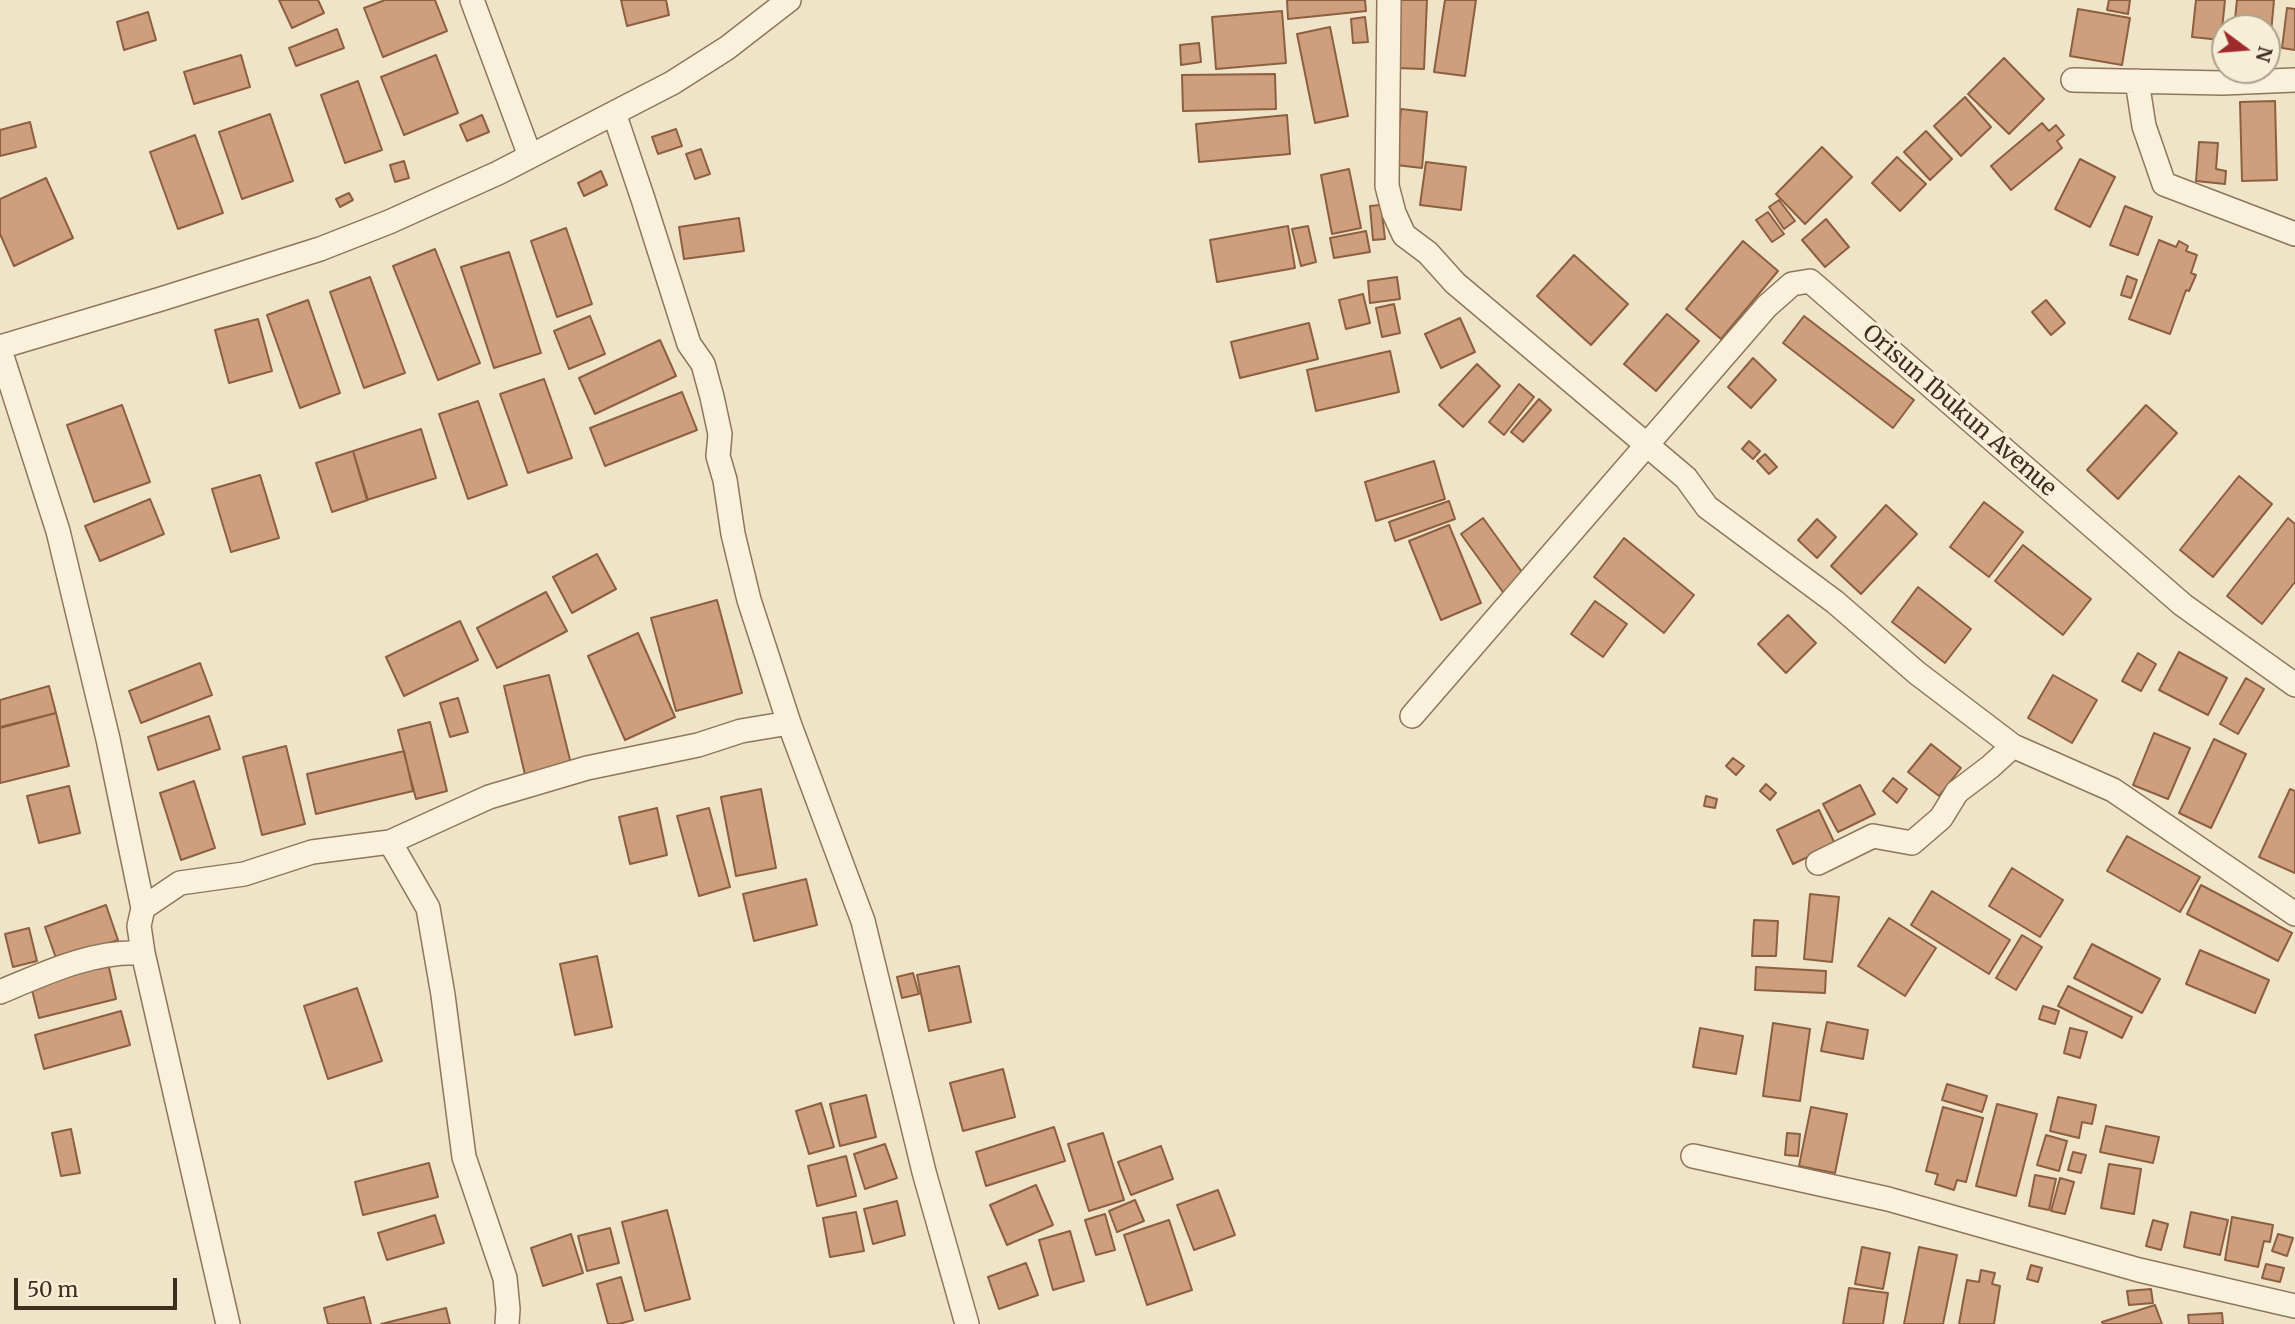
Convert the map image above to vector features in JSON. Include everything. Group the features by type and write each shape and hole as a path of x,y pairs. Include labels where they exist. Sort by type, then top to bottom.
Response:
{"street":[{"path":"472,0 530,156"},
{"path":"228,1324 143,953 139,926 143,908 108,739 58,531 0,349 320,249 401,216 498,173 672,83 716,55 789,0"},
{"path":"1388,0 1387,186 1394,213 1405,235 1428,253 1455,283 1686,478 1707,507 1835,602 1917,673 2013,746 2113,790 2295,914"},
{"path":"2073,80 2223,83 2295,80"},
{"path":"2137,81 2144,126 2164,184 2295,234"},
{"path":"614,113 689,344 703,365 706,375 719,434 718,456 749,600 789,723 863,921 924,1172 967,1324"},
{"name":"Orisun Ibukun Avenue","path":"1646,444 1767,306 1792,284 1810,281 2183,605 2295,685"},
{"path":"1412,716 1646,444"},
{"path":"143,908 180,883 244,874 312,852 390,842 489,797 587,768 789,723"},
{"path":"1818,863 1873,836 1912,843 1941,818 1957,792 2013,746"},
{"path":"390,842 428,908 443,995 464,1157 505,1278 508,1324"},
{"path":"0,992 71,964 124,952 143,953"},
{"path":"1693,1156 1888,1199 2138,1269 2295,1306"}],"building":[{"path":"279,0 318,0 324,13 292,28"},
{"path":"385,0 435,0 447,31 383,57 364,8"},
{"path":"621,0 666,0 669,15 627,26"},
{"path":"1287,0 1365,0 1366,11 1288,19"},
{"path":"1398,0 1427,0 1424,69 1395,68"},
{"path":"1445,0 1476,0 1465,76 1434,72"},
{"path":"2109,0 2130,0 2128,14 2107,10"},
{"path":"2196,0 2225,0 2224,14 2211,14 2211,39 2192,37"},
{"path":"2237,0 2274,0 2273,14 2236,14"},
{"path":"2287,8 2295,9 2295,50 2282,48"},
{"path":"2078,9 2130,18 2122,65 2070,56"},
{"path":"1282,11 1286,63 1216,69 1212,17"},
{"path":"148,12 156,40 124,50 117,22"},
{"path":"1365,17 1368,42 1353,43 1351,19"},
{"path":"1330,27 1348,116 1315,123 1297,34"},
{"path":"337,29 344,48 296,66 289,48"},
{"path":"1199,43 1201,62 1181,65 1180,45"},
{"path":"241,55 250,87 194,104 184,72"},
{"path":"436,55 458,113 404,135 381,77"},
{"path":"2004,58 2044,99 2009,134 1968,94"},
{"path":"1275,74 1276,109 1183,111 1182,75"},
{"path":"358,81 382,150 345,163 321,95"},
{"path":"1965,97 1991,127 1961,156 1934,126"},
{"path":"2275,101 2277,180 2242,181 2240,102"},
{"path":"1401,109 1427,112 1422,168 1396,165"},
{"path":"270,114 293,181 242,199 219,132"},
{"path":"482,115 489,132 467,141 460,125"},
{"path":"1287,115 1290,154 1199,162 1196,124"},
{"path":"30,122 36,147 0,156 0,130"},
{"path":"2042,123 2049,131 2056,125 2064,135 2057,141 2062,148 2011,190 1991,166"},
{"path":"676,129 682,146 658,154 652,137"},
{"path":"1926,131 1952,159 1930,180 1904,152"},
{"path":"195,135 223,213 178,229 150,152"},
{"path":"2199,142 2218,143 2216,169 2226,171 2225,184 2196,181"},
{"path":"1822,147 1852,177 1805,224 1776,194"},
{"path":"701,149 710,174 695,179 686,154"},
{"path":"1897,157 1926,184 1900,211 1872,183"},
{"path":"2080,159 2115,177 2090,227 2055,209"},
{"path":"404,161 409,178 395,182 390,165"},
{"path":"1426,162 1466,167 1461,210 1420,205"},
{"path":"1349,169 1361,228 1332,234 1321,175"},
{"path":"601,171 607,185 584,196 578,183"},
{"path":"46,178 73,238 14,266 0,234 0,199"},
{"path":"349,193 353,200 340,207 336,199"},
{"path":"1779,200 1795,221 1784,229 1769,207"},
{"path":"1381,205 1385,239 1373,240 1370,206"},
{"path":"2125,206 2152,217 2138,255 2110,245"},
{"path":"1768,212 1784,234 1772,242 1756,220"},
{"path":"739,218 744,251 684,259 679,227"},
{"path":"1826,219 1849,247 1825,267 1802,240"},
{"path":"1288,226 1295,268 1217,282 1210,240"},
{"path":"1308,226 1316,262 1301,266 1292,229"},
{"path":"566,228 592,304 557,317 531,241"},
{"path":"1366,231 1370,252 1334,258 1330,238"},
{"path":"2159,240 2176,247 2179,241 2188,246 2186,251 2197,255 2191,273 2196,275 2189,291 2186,290 2170,334 2129,319"},
{"path":"1743,241 1778,271 1721,339 1686,309"},
{"path":"435,249 480,363 438,380 393,266"},
{"path":"509,252 541,353 494,368 461,267"},
{"path":"1574,255 1628,304 1591,345 1537,296"},
{"path":"2127,276 2137,280 2131,298 2121,295"},
{"path":"370,277 405,373 364,388 330,292"},
{"path":"1397,277 1400,299 1370,303 1368,281"},
{"path":"1363,294 1370,323 1346,329 1339,300"},
{"path":"308,300 340,393 300,408 267,315"},
{"path":"2046,300 2065,323 2051,335 2032,312"},
{"path":"1394,304 1400,333 1382,337 1376,308"},
{"path":"1667,314 1699,341 1656,391 1624,364"},
{"path":"590,316 605,354 569,369 554,331"},
{"path":"1804,316 1914,400 1893,428 1783,343"},
{"path":"1460,318 1475,352 1441,368 1425,334"},
{"path":"258,319 272,371 229,383 215,330"},
{"path":"1309,323 1318,359 1240,378 1231,342"},
{"path":"660,340 676,376 595,414 579,378"},
{"path":"1390,351 1399,392 1316,411 1307,370"},
{"path":"1753,358 1776,380 1751,408 1728,387"},
{"path":"1477,364 1500,386 1463,427 1439,405"},
{"path":"544,379 572,458 528,473 500,394"},
{"path":"1519,384 1534,397 1504,435 1489,422"},
{"path":"682,392 697,430 605,466 590,428"},
{"path":"1539,399 1551,410 1523,442 1511,432"},
{"path":"478,401 507,485 468,499 439,414"},
{"path":"122,405 150,482 94,502 67,425"},
{"path":"2146,405 2177,433 2118,499 2087,470"},
{"path":"421,429 436,478 367,500 353,451"},
{"path":"1749,441 1760,451 1753,459 1742,449"},
{"path":"353,451 368,500 332,512 316,463"},
{"path":"1765,454 1777,467 1769,474 1757,461"},
{"path":"1434,461 1445,499 1376,521 1365,482"},
{"path":"260,475 279,538 231,552 212,489"},
{"path":"2239,476 2272,504 2213,577 2180,550"},
{"path":"150,499 164,534 100,561 85,526"},
{"path":"1449,501 1455,519 1395,541 1389,522"},
{"path":"1984,502 2023,532 1989,577 1950,547"},
{"path":"1886,505 1917,534 1861,594 1831,566"},
{"path":"1483,518 1527,579 1505,595 1461,534"},
{"path":"2288,518 2295,524 2295,582 2262,624 2227,596"},
{"path":"1817,519 1836,537 1817,558 1798,540"},
{"path":"1449,525 1481,603 1441,620 1409,541"},
{"path":"1624,538 1694,595 1664,633 1594,577"},
{"path":"2023,545 2091,599 2063,635 1995,581"},
{"path":"597,554 616,589 572,613 553,577"},
{"path":"1918,587 1971,629 1945,663 1892,622"},
{"path":"546,592 567,631 497,668 477,628"},
{"path":"717,600 742,693 676,711 651,618"},
{"path":"1595,601 1627,624 1603,657 1571,634"},
{"path":"1788,615 1816,643 1786,673 1758,644"},
{"path":"460,621 478,660 404,696 386,657"},
{"path":"638,633 675,717 625,740 588,656"},
{"path":"2179,652 2227,678 2208,715 2159,690"},
{"path":"2138,653 2156,664 2141,691 2122,681"},
{"path":"200,663 212,695 141,723 129,691"},
{"path":"549,675 573,772 527,783 504,686"},
{"path":"2053,675 2097,700 2072,743 2028,718"},
{"path":"2246,678 2264,689 2238,734 2220,724"},
{"path":"49,686 56,713 0,728 0,700"},
{"path":"458,698 468,732 450,737 440,703"},
{"path":"56,713 69,766 0,783 0,727"},
{"path":"209,716 220,749 158,770 148,737"},
{"path":"430,722 447,791 416,799 398,730"},
{"path":"2154,733 2190,748 2168,799 2133,785"},
{"path":"2214,739 2246,754 2211,828 2179,813"},
{"path":"1931,744 1961,768 1939,796 1908,772"},
{"path":"286,746 305,824 262,835 243,757"},
{"path":"404,751 413,791 316,814 307,774"},
{"path":"1733,758 1744,766 1736,775 1726,766"},
{"path":"1893,778 1907,789 1897,803 1883,791"},
{"path":"194,781 215,848 181,860 160,793"},
{"path":"1766,784 1776,793 1770,800 1760,791"},
{"path":"1860,785 1875,814 1838,832 1823,804"},
{"path":"69,786 80,833 39,843 27,796"},
{"path":"761,789 776,868 736,876 721,797"},
{"path":"2290,789 2295,791 2295,873 2259,857"},
{"path":"1706,796 1717,799 1715,808 1704,806"},
{"path":"657,808 667,855 630,864 619,817"},
{"path":"709,808 730,887 699,896 677,816"},
{"path":"1819,810 1835,844 1793,864 1777,830"},
{"path":"2127,836 2200,877 2180,912 2107,871"},
{"path":"2012,868 2063,900 2040,937 1989,906"},
{"path":"806,879 817,925 754,941 743,894"},
{"path":"2201,885 2292,933 2278,961 2187,914"},
{"path":"1932,891 2010,940 1989,974 1911,925"},
{"path":"1810,894 1839,897 1832,962 1804,959"},
{"path":"106,905 118,940 57,961 45,927"},
{"path":"1889,918 1936,948 1905,996 1858,966"},
{"path":"1754,920 1778,921 1776,956 1752,956"},
{"path":"29,928 37,961 13,967 5,934"},
{"path":"2022,935 2042,947 2016,990 1996,978"},
{"path":"2092,944 2160,979 2142,1013 2074,978"},
{"path":"2200,950 2269,980 2255,1013 2186,984"},
{"path":"597,956 612,1027 575,1035 560,964"},
{"path":"108,963 116,999 39,1018 30,982"},
{"path":"959,966 971,1022 929,1031 917,975"},
{"path":"1756,967 1826,971 1825,993 1755,990"},
{"path":"913,973 919,994 902,998 897,977"},
{"path":"2068,986 2132,1017 2122,1038 2058,1006"},
{"path":"357,988 382,1061 328,1079 304,1006"},
{"path":"2043,1006 2059,1011 2055,1024 2039,1019"},
{"path":"121,1011 130,1045 44,1069 35,1035"},
{"path":"1827,1022 1868,1030 1863,1059 1821,1051"},
{"path":"1773,1023 1810,1029 1800,1101 1763,1096"},
{"path":"1700,1028 1743,1036 1736,1074 1693,1067"},
{"path":"2070,1028 2087,1032 2080,1058 2064,1053"},
{"path":"1003,1069 1015,1117 963,1131 950,1083"},
{"path":"1947,1084 1987,1096 1982,1112 1942,1100"},
{"path":"866,1095 876,1137 840,1146 830,1104"},
{"path":"2058,1097 2096,1105 2092,1124 2082,1122 2079,1138 2050,1131"},
{"path":"821,1103 834,1147 809,1154 796,1111"},
{"path":"1997,1104 2037,1114 2016,1196 1976,1186"},
{"path":"1811,1107 1847,1114 1835,1173 1799,1166"},
{"path":"1943,1107 1983,1118 1966,1182 1957,1180 1954,1190 1935,1184 1938,1174 1926,1171"},
{"path":"2106,1126 2159,1137 2153,1163 2100,1152"},
{"path":"1054,1127 1065,1161 986,1186 976,1152"},
{"path":"71,1129 80,1173 61,1176 52,1133"},
{"path":"1103,1133 1124,1200 1089,1211 1068,1144"},
{"path":"1787,1133 1800,1134 1798,1156 1785,1155"},
{"path":"2046,1135 2067,1141 2059,1171 2037,1165"},
{"path":"885,1144 897,1178 865,1189 854,1154"},
{"path":"1161,1146 1173,1179 1131,1195 1118,1162"},
{"path":"2073,1152 2086,1155 2081,1173 2068,1170"},
{"path":"846,1156 856,1196 817,1206 808,1166"},
{"path":"429,1163 438,1197 363,1215 355,1182"},
{"path":"2109,1164 2141,1169 2134,1214 2101,1208"},
{"path":"2035,1175 2056,1179 2049,1210 2029,1206"},
{"path":"2060,1178 2074,1182 2065,1214 2051,1211"},
{"path":"1036,1185 1053,1225 1007,1245 990,1205"},
{"path":"1218,1190 1235,1235 1194,1250 1177,1205"},
{"path":"1135,1200 1144,1221 1117,1232 1109,1211"},
{"path":"897,1201 905,1235 873,1244 864,1209"},
{"path":"667,1210 690,1299 645,1311 622,1222"},
{"path":"856,1212 864,1251 830,1257 823,1218"},
{"path":"2191,1212 2228,1220 2220,1255 2184,1247"},
{"path":"1105,1214 1115,1250 1096,1255 1085,1220"},
{"path":"435,1215 444,1243 387,1260 378,1233"},
{"path":"2232,1217 2273,1225 2270,1242 2264,1241 2258,1267 2225,1260"},
{"path":"1169,1220 1192,1290 1147,1305 1124,1235"},
{"path":"2153,1220 2168,1224 2161,1250 2146,1246"},
{"path":"610,1228 619,1263 587,1271 578,1236"},
{"path":"1070,1231 1084,1281 1053,1290 1039,1240"},
{"path":"571,1234 583,1273 543,1286 531,1248"},
{"path":"2278,1234 2293,1238 2287,1256 2272,1251"},
{"path":"1862,1247 1890,1253 1883,1289 1855,1284"},
{"path":"1919,1247 1957,1255 1943,1324 1904,1324"},
{"path":"1026,1263 1038,1295 999,1309 988,1277"},
{"path":"2266,1264 2284,1268 2280,1282 2262,1278"},
{"path":"2031,1265 2042,1268 2038,1282 2027,1279"},
{"path":"1981,1270 1995,1273 1992,1284 2000,1286 1994,1324 1959,1324 1967,1280 1979,1282"},
{"path":"621,1277 633,1320 608,1324 597,1284"},
{"path":"1849,1288 1888,1293 1883,1324 1843,1324"},
{"path":"2151,1289 2153,1303 2129,1305 2127,1291"},
{"path":"364,1297 371,1324 328,1324 324,1308"},
{"path":"2155,1305 2162,1324 2102,1322"},
{"path":"446,1308 450,1324 381,1324"},
{"path":"2222,1313 2223,1324 2189,1324 2188,1315"}]}
